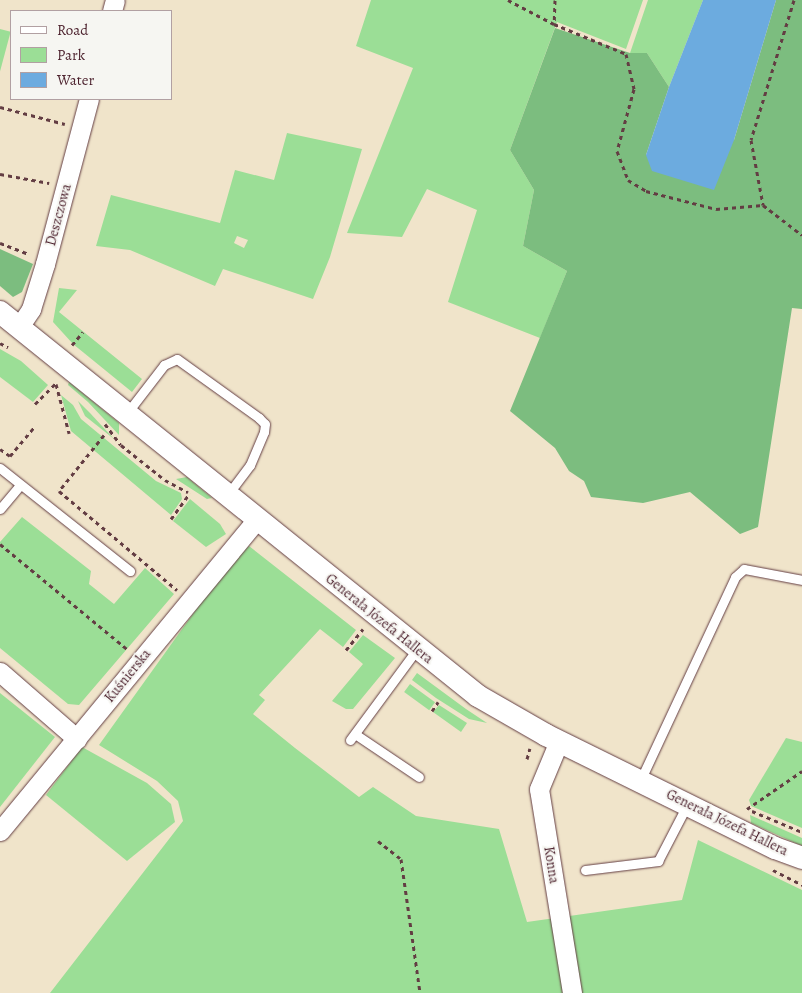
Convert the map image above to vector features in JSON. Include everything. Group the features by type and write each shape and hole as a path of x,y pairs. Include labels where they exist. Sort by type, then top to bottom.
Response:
{"street":[{"name":"Deszczowa","path":"19,327 31,309 46,264 89,100"},
{"name":"Generała Józefa Hallera","path":"0,312 416,649 490,703 559,741 802,858"},
{"name":"Kuśnierska","path":"0,831 256,520"},
{"path":"0,672 77,739"},
{"name":"Konna","path":"559,741 538,789 572,993"}],"lane":[{"path":"126,414 164,365 177,359 260,418 265,424 264,432 250,465 226,495"},
{"path":"0,468 130,571"},
{"path":"0,509 20,485"},
{"path":"640,781 735,577 744,569 802,580"},
{"path":"416,649 352,737 420,777"},
{"path":"585,870 658,861 687,804"}],"path":[{"path":"508,0 554,24 626,54 634,89 617,151 628,180 646,191 716,209 763,205"},
{"path":"554,24 555,0"},
{"path":"794,0 751,140 763,205 802,235"},
{"path":"0,106 82,129"},
{"path":"0,174 48,183 66,190"},
{"path":"0,243 46,264"},
{"path":"70,348 84,332"},
{"path":"63,342 74,352"},
{"path":"56,383 69,433"},
{"path":"0,449 10,456 34,427"},
{"path":"104,435 59,491 179,592"},
{"path":"121,446 165,480 196,498"},
{"path":"171,519 190,493"},
{"path":"0,544 129,651"},
{"path":"346,650 363,628"},
{"path":"432,711 438,702"},
{"path":"528,759 530,747"},
{"path":"747,809 802,771"},
{"path":"739,806 802,832"},
{"path":"378,841 401,860 420,993"},
{"path":"767,866 783,878 802,885"}],"green space":[{"path":"371,0 643,0 626,49 557,22 510,150 534,190 523,246 567,271 540,338 448,302 477,210 427,189 402,237 347,233 413,68 356,46"},
{"path":"648,0 703,0 669,87 647,53 630,53"},
{"path":"776,0 802,0 802,309 792,308 758,527 740,534 690,492 643,503 591,497 584,481 569,471 555,448 510,411 567,271 523,246 534,190 510,150 555,28 630,53 647,53 669,87 646,155 734,140"},
{"path":"0,29 10,32 0,71"},
{"path":"287,133 362,149 330,257 313,299 223,269 215,286 130,250 96,246 111,195 220,223 235,170 274,180","holes":["237,236 248,240 244,248 234,243"]},
{"path":"0,249 33,264 22,292 13,297 0,286"},
{"path":"59,288 77,290 59,312 142,379 132,392 73,344 53,322"},
{"path":"0,349 21,361 48,385 33,402 0,377"},
{"path":"69,382 119,423 119,435 88,402 68,385"},
{"path":"61,395 73,405 81,419 156,481 181,493 182,499 171,515 71,431"},
{"path":"78,401 90,413 114,439 85,416"},
{"path":"187,477 212,498 207,499 176,479"},
{"path":"190,499 220,524 226,534 206,547 173,521"},
{"path":"22,517 91,571 89,584 114,604 145,568 174,594 79,705 68,704 0,648 0,542"},
{"path":"249,546 356,630 343,647 320,629 259,695 265,700 253,714 295,748 359,797 373,787 416,816 499,829 527,922 682,900 698,840 802,890 802,993 50,993 183,821 178,801 157,781 99,745 223,572"},
{"path":"363,635 395,658 353,709 346,709 332,701 363,664 349,652"},
{"path":"417,673 487,723 469,719 436,698 412,680"},
{"path":"410,684 435,702 429,710 404,692"},
{"path":"0,693 55,737 0,807"},
{"path":"439,705 467,723 461,732 433,712"},
{"path":"786,738 802,742 802,828 751,806 749,800"},
{"path":"82,747 147,783 171,804 175,822 127,861 46,795"},
{"path":"750,815 802,838 802,846 751,823"}],"water":[{"path":"703,0 776,0 734,140 714,190 652,171 646,155 669,87"}]}
